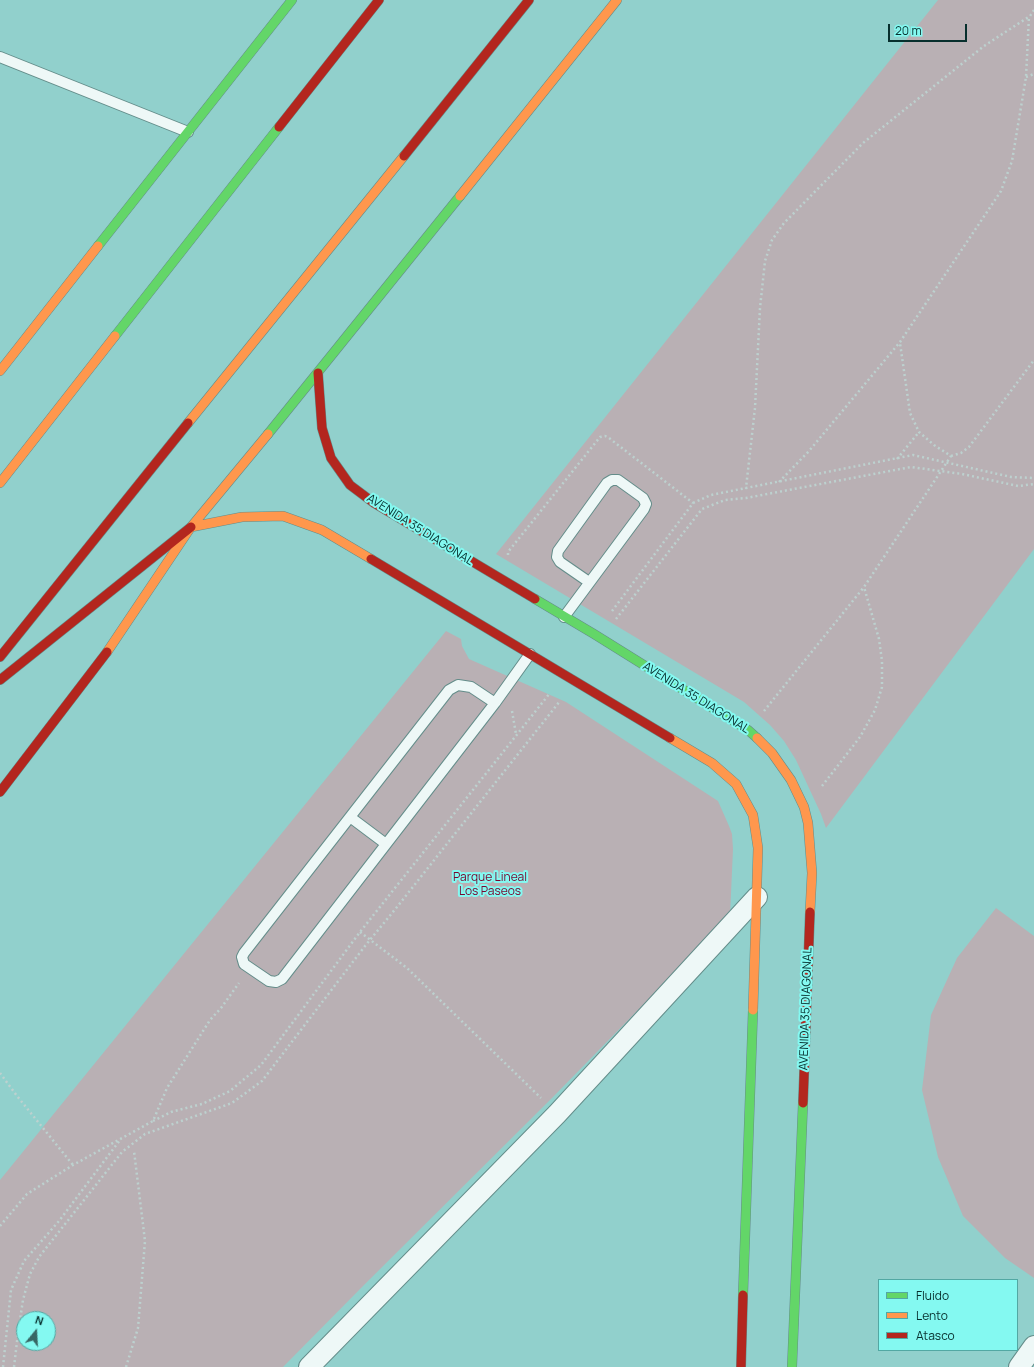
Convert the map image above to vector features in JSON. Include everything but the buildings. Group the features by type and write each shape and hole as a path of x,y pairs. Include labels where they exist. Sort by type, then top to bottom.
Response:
{"main road":[{"path":"0,371 292,0"},
{"path":"0,483 379,0"},
{"path":"0,657 529,0"},
{"path":"0,792 104,656 191,526 318,373 617,0"},
{"name":"AVENIDA 35 DIAGONAL","path":"318,373 322,428 324,436 331,458 350,484 374,503 594,634 748,730 772,752 791,780 804,807 808,823 812,873 792,1367"},
{"path":"0,680 191,526 242,517 284,516 322,530 712,763 736,784 753,815 758,848 741,1367"}],"street":[{"path":"309,1367 557,1114 757,897"},
{"path":"1019,1367 1034,1346"}],"lane":[{"path":"0,57 188,132"},
{"path":"564,617 644,509 646,504 643,498 618,480 612,480 607,483 558,551 557,557 560,562 589,582"},
{"path":"495,703 471,687 458,685 449,690 244,953 242,957 244,964 269,981 276,982 282,979 495,703 530,654"},
{"path":"350,817 386,844"}],"path":[{"path":"746,488 755,408 760,308 765,261 772,240 784,223 864,143 984,46 1030,16 1034,10"},
{"path":"778,482 809,451 900,342 1000,192 1012,161 1026,77 1030,16"},
{"path":"1026,77 1034,74"},
{"path":"900,342 910,413 919,432 934,445 951,456"},
{"path":"748,730 864,587 951,456 961,453 969,448 1034,360"},
{"path":"896,460 919,432"},
{"path":"508,556 508,552 600,437 605,436 609,438 693,503"},
{"path":"612,611 693,503 712,495 896,460 914,455 1011,477 1034,478"},
{"path":"613,623 702,509 725,500 746,498 911,466 962,474 1018,486 1034,484"},
{"path":"804,807 860,737 875,710 882,687 882,661 879,639 864,587"},
{"path":"0,1226 27,1194 73,1164 171,1112 202,1104 230,1091 261,1065 360,932 551,691"},
{"path":"14,1367 23,1300 30,1274 40,1257 122,1152 145,1134 232,1103 262,1081 370,940 563,697"},
{"path":"360,932 407,968 557,1114"},
{"path":"153,1122 168,1088 210,1020 221,1008 250,969"},
{"path":"0,1073 73,1164"},
{"path":"3,1367 11,1290 24,1261 60,1221 121,1138"},
{"path":"126,1367 138,1328 145,1241 134,1151"}],"green space":[{"path":"938,0 1034,0 1034,549 826,828 796,760 784,741 770,725 744,702 496,554"},
{"name":"Parque Lineal Los Paseos","path":"446,631 461,639 462,646 469,659 566,702 718,801 732,834 733,849 730,916 552,1098 283,1367 0,1367 0,1180"},
{"path":"996,908 1034,936 1034,1278 1005,1258 963,1216 938,1157 922,1090 931,1015 957,958"}],"traffic: fast":[{"path":"98,246 292,0"},
{"path":"115,336 279,127"},
{"path":"268,434 460,196"},
{"path":"535,599 748,730 757,738"},
{"path":"743,1295 753,1010"},
{"path":"792,1367 803,1103"}],"traffic: slow":[{"path":"460,196 617,0"},
{"path":"188,423 404,156"},
{"path":"0,371 98,246"},
{"path":"0,483 115,336"},
{"path":"107,652 191,527 268,434"},
{"path":"191,527 242,517 283,516 322,530 371,559"},
{"path":"670,738 712,763 736,784 753,815 758,848 753,1010"},
{"path":"757,738 772,753 791,780 804,807 808,823 812,873 810,912"}],"traffic: jam":[{"path":"279,127 379,0"},
{"path":"404,156 529,0"},
{"path":"318,373 322,428 331,458 350,485 374,503 535,599"},
{"path":"0,657 188,423"},
{"path":"0,680 191,527"},
{"path":"371,559 670,738"},
{"path":"0,792 107,652"},
{"path":"803,1103 810,912"},
{"path":"741,1367 743,1295"}]}
